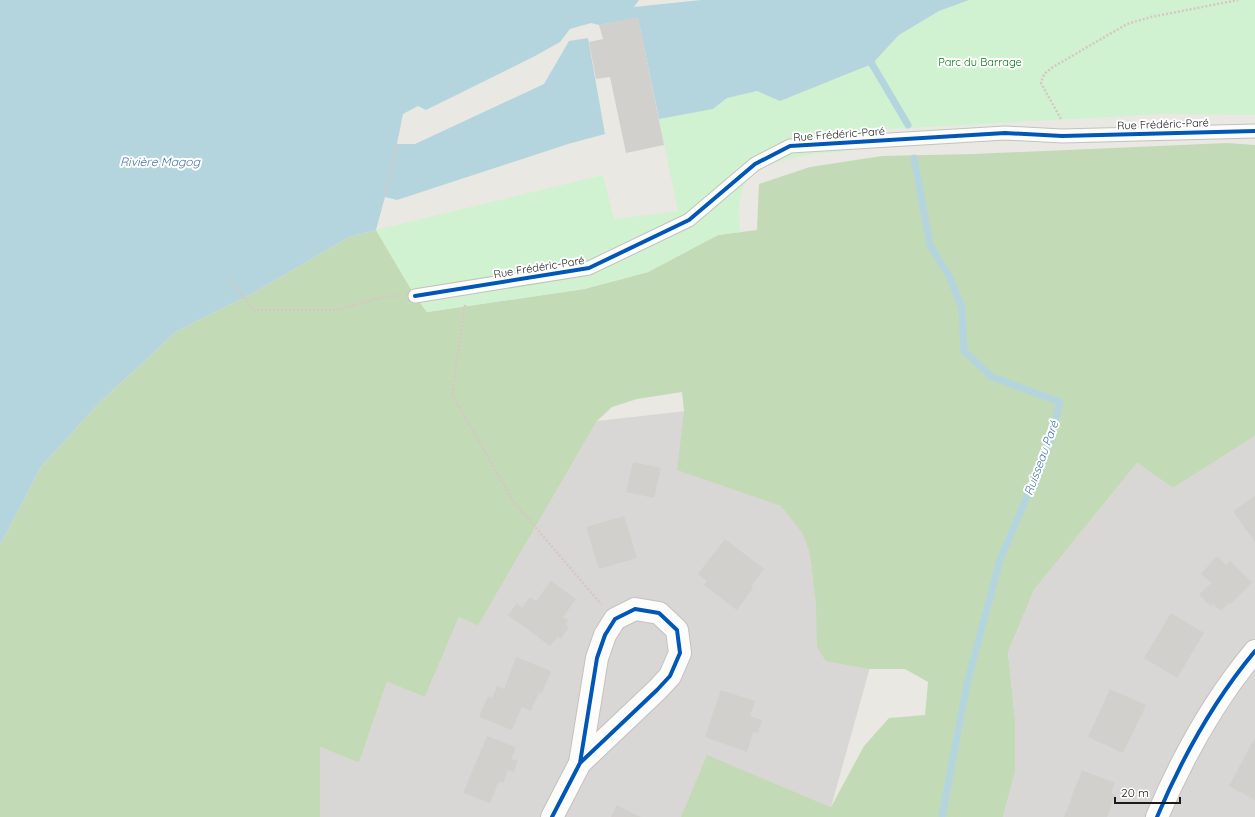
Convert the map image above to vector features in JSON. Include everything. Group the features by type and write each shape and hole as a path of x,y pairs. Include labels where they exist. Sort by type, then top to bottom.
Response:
{"street":[{"path":"552,817 580,763 597,658 605,635 615,619 636,609 659,613 677,630 680,653 670,676 580,763"},
{"path":"1157,817 1170,786 1205,721 1243,665 1255,651"}],"lane":[{"name":"Rue Frédéric-Paré","path":"415,296 589,268 689,220 755,164 790,146 1005,133 1062,136 1255,131"}],"path":[{"path":"1061,120 1042,83 1044,74 1053,67 1127,24 1151,17 1238,0"},
{"path":"385,196 397,144"},
{"path":"229,278 253,310 336,310 382,297 415,296"},
{"path":"467,287 452,394 513,501 615,619"}],"shaded area":[{"path":"713,408 888,603 831,807 737,768 728,817 320,817 320,747 359,763 387,682 425,697 459,617 478,626 597,421"},
{"path":"1255,436 1255,817 1003,817 1015,772 1015,719 1008,652 1034,590 1137,463 1173,488"}],"green space":[{"name":"Parc du Barrage","path":"969,0 1255,0 1255,115 1163,114 855,131 855,150 797,157 768,166 756,172 747,181 740,199 740,232 718,235 648,272 584,289 427,312 415,296 376,230 603,175 614,219 678,211 659,119 713,109 727,98 757,91 780,101 872,64 899,35 939,11"},
{"path":"1227,143 1255,145 1255,436 1173,488 1137,463 1034,590 1008,652 1015,719 1015,772 1003,817 681,817 707,755 831,807 864,746 889,718 925,715 928,682 905,669 869,669 826,661 817,647 816,604 810,554 803,534 781,506 677,470 684,411 682,392 637,399 612,407 597,421 478,626 459,617 425,697 387,682 359,763 320,747 320,817 0,817 0,545 41,467 99,403 177,331 255,292 349,237 376,230 415,296 427,312 584,289 648,272 718,235 757,230 759,184 810,167 882,156 973,154"}],"water":[{"name":"Rivière Magog","path":"0,0 639,0 634,7 701,0 969,0 939,11 899,35 872,64 780,101 757,91 727,98 713,109 659,119 638,18 599,25 591,23 570,29 560,42 535,56 426,110 418,106 403,114 397,144 415,144 544,84 569,41 588,38 605,134 568,144 397,200 385,197 376,230 349,237 255,292 177,331 99,403 41,467 0,545"}],"building":[{"path":"638,17 664,145 626,153 610,77 596,79 589,42 603,39 599,25"},
{"path":"633,462 661,468 654,498 626,492"},
{"path":"1255,496 1255,542 1233,511"},
{"path":"624,516 637,558 599,569 586,527"},
{"path":"725,539 764,569 751,586 753,588 737,610 704,585 707,581 698,574"},
{"path":"1217,556 1226,565 1230,561 1252,582 1231,604 1229,602 1221,611 1213,604 1211,606 1199,595 1211,583 1201,574"},
{"path":"551,581 576,599 563,617 568,620 565,624 569,627 561,639 558,636 550,646 508,615 517,603 522,608 530,597 536,601"},
{"path":"1171,613 1204,633 1177,678 1144,658"},
{"path":"516,657 551,671 542,693 539,692 531,711 522,707 512,730 479,717 488,696 492,698 497,686 504,689"},
{"path":"1110,689 1146,705 1123,753 1088,737"},
{"path":"721,690 755,701 750,716 762,720 758,733 753,732 747,752 705,737"},
{"path":"487,736 516,747 511,759 518,761 514,772 508,770 503,783 499,781 490,803 463,793"},
{"path":"1254,739 1255,740 1255,800 1229,786"},
{"path":"1082,770 1115,783 1111,793 1115,795 1107,817 1064,817"},
{"path":"617,805 641,817 611,817"}],"waterway":[{"name":"Ruisseau Paré","path":"871,55 872,64 908,125"},
{"name":"Ruisseau Paré","path":"914,158 930,245 950,278 962,308 964,351 992,377 1060,402 1050,442 1000,560 967,683 942,817"}],"cycle path":[{"path":"415,296 589,268 689,220 755,164 790,146 1005,133 1062,136 1255,131"},
{"path":"552,817 580,763 597,658 605,635 615,619 635,609 659,613 677,630 680,653 670,676 580,763"},
{"path":"1157,817 1177,773 1200,730 1226,689 1255,651"}]}
